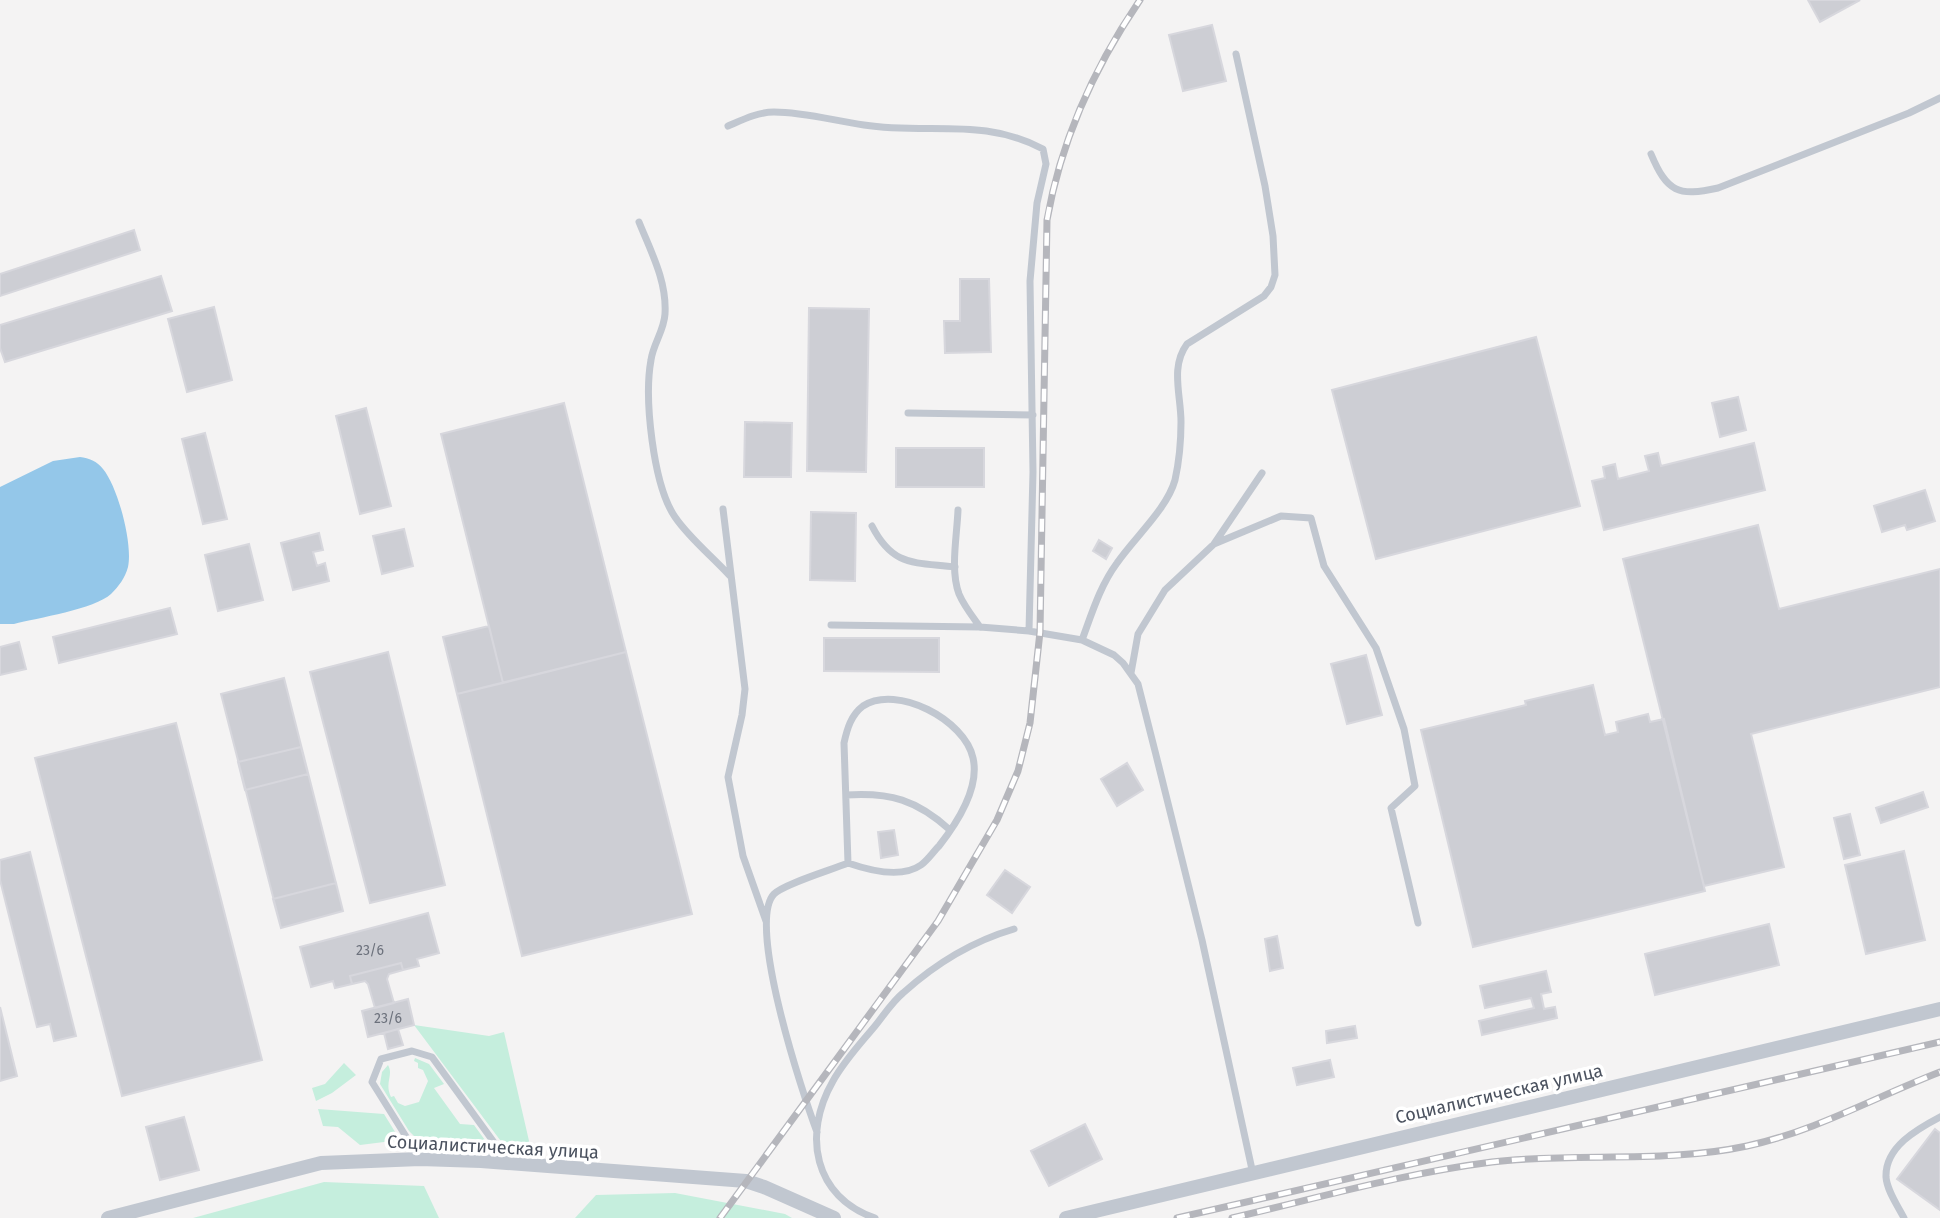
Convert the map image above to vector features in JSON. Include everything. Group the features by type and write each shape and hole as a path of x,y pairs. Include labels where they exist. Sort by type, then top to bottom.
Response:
{"street":[{"name":"Социалистическая улица","path":"1068,1218 1940,1009"},
{"name":"Социалистическая улица","path":"108,1218 321,1163 420,1159 746,1181 834,1218"}],"lane":[{"path":"1083,640 1105,582 1156,513 1174,483 1181,422 1177,377 1180,353 1186,344 1264,296 1275,275 1273,236 1265,186 1236,54"},
{"path":"1651,154 1664,182 1672,188 1690,193 1704,191 1718,188 1909,113 1940,97"},
{"path":"728,126 757,114 774,112 864,125 990,130 1021,138 1043,149 1046,164 1037,203 1030,281 1032,586 1029,631"},
{"path":"639,222 660,274 664,297 663,329 653,350 648,377 648,400 662,486 675,517 731,577"},
{"path":"908,413 1032,415"},
{"path":"1131,673 1138,634 1166,590 1214,544 1262,473"},
{"path":"723,509 745,689 742,715 729,766 729,788 743,856 767,925 774,987 799,1083 817,1132"},
{"path":"958,510 955,567 960,597 981,627"},
{"path":"1214,544 1282,516 1311,518 1324,566 1376,649 1404,729 1415,786 1391,808 1418,923"},
{"path":"872,526 887,551 897,557 955,567"},
{"path":"831,625 981,627 1029,631 1083,640 1114,655 1131,673 1141,696 1202,940 1253,1175"},
{"path":"767,925 770,901 775,893 848,863 878,872 911,870 926,860 950,830 968,796 973,774 973,756 965,741 947,722 920,705 909,702 872,702 854,715 846,732 844,784 848,863"},
{"path":"846,795 883,795 904,800 931,814 950,830"},
{"path":"875,1218 849,1206 828,1186 820,1163 817,1132 820,1113 831,1083 899,996 964,949 993,935 1014,929"},
{"path":"420,1159 372,1082 381,1059 412,1051 432,1057 509,1164"},
{"path":"1904,1218 1886,1178 1889,1161 1906,1138 1940,1117"}],"green space":[{"path":"414,1025 489,1036 504,1032 532,1154 511,1152 506,1148"},
{"path":"415,1058 429,1064 444,1084 434,1088 460,1124 474,1125 490,1147 488,1149 428,1144 409,1131 380,1084 382,1072 388,1065 388,1088 391,1097 394,1096 398,1103 405,1106 419,1102 428,1081 423,1070 418,1068 418,1063 414,1061"},
{"path":"344,1063 356,1075 316,1101 312,1088 325,1084"},
{"path":"318,1109 384,1114 400,1140 360,1145 338,1127 323,1126"},
{"path":"324,1182 424,1186 439,1218 193,1218"},
{"path":"675,1193 785,1214 792,1218 575,1218 596,1195"}],"water":[{"path":"80,457 93,460 101,466 114,489 123,516 128,545 128,567 125,575 111,594 92,604 14,624 0,624 0,487 53,461"}],"building":[{"path":"1808,0 1860,0 1820,22"},
{"path":"1212,25 1226,81 1183,91 1169,35"},
{"path":"134,230 140,250 0,296 0,274"},
{"path":"161,276 172,311 5,362 0,348 0,325"},
{"path":"960,279 989,279 991,352 945,353 944,321 960,321"},
{"path":"214,307 232,380 187,392 168,319"},
{"path":"809,308 869,309 866,472 807,471"},
{"path":"1536,337 1580,506 1376,559 1332,390"},
{"path":"1738,397 1746,430 1720,437 1712,403"},
{"path":"564,403 626,652 503,683 441,434"},
{"path":"366,408 391,506 360,514 336,416"},
{"path":"745,422 792,423 791,477 744,477"},
{"path":"205,433 227,519 203,524 182,439"},
{"path":"1754,443 1765,490 1604,530 1592,481 1605,478 1603,467 1615,464 1618,479 1649,471 1645,456 1658,453 1661,466"},
{"path":"896,448 984,448 984,487 896,487"},
{"path":"1925,490 1935,521 1907,530 1905,525 1882,532 1874,506"},
{"path":"811,512 856,513 855,581 810,580"},
{"path":"1758,525 1779,609 1940,569 1940,687 1751,734 1784,867 1704,886 1623,559"},
{"path":"404,529 413,566 382,574 373,536"},
{"path":"319,533 323,550 313,552 317,566 325,563 329,581 293,590 281,543"},
{"path":"1099,540 1112,548 1106,559 1093,551"},
{"path":"249,544 263,600 218,611 205,555"},
{"path":"170,608 177,634 59,663 53,637"},
{"path":"489,626 503,683 457,694 443,637"},
{"path":"824,638 939,638 939,672 824,671"},
{"path":"19,642 26,669 0,675 0,647"},
{"path":"388,652 445,885 370,903 310,672"},
{"path":"626,652 692,914 522,956 457,694"},
{"path":"1366,655 1382,715 1347,724 1331,664"},
{"path":"284,678 343,911 281,928 221,694"},
{"path":"1593,685 1605,735 1618,732 1616,722 1648,714 1650,722 1664,719 1705,891 1473,947 1421,730 1526,705 1525,701"},
{"path":"176,723 262,1060 122,1096 35,758"},
{"path":"301,747 308,774 245,790 238,762"},
{"path":"1127,763 1143,790 1117,806 1101,779"},
{"path":"1923,792 1928,807 1881,823 1876,808"},
{"path":"1850,814 1860,855 1844,859 1834,818"},
{"path":"894,830 898,855 881,858 878,832"},
{"path":"1904,851 1925,940 1866,954 1845,865"},
{"path":"30,852 76,1036 54,1041 50,1024 37,1027 0,880 0,860"},
{"path":"1005,870 1030,887 1012,913 987,895"},
{"path":"336,883 343,911 281,928 273,899"},
{"path":"428,913 439,953 417,959 419,966 403,970 401,963 350,976 352,984 335,988 333,981 311,987 300,947"},
{"path":"1769,924 1779,965 1655,995 1645,954"},
{"path":"1277,936 1283,968 1270,971 1265,939"},
{"path":"401,963 403,970 389,974 387,979 394,1003 375,1008 368,984 365,981 352,984 350,976"},
{"path":"1546,971 1551,992 1541,994 1544,1009 1555,1007 1557,1018 1482,1035 1479,1021 1534,1008 1531,998 1485,1008 1480,986"},
{"path":"408,999 414,1025 368,1037 362,1011"},
{"path":"0,1007 17,1076 0,1081"},
{"path":"1355,1026 1357,1038 1327,1043 1326,1031"},
{"path":"398,1029 403,1045 388,1049 384,1033"},
{"path":"1330,1060 1334,1077 1297,1085 1293,1068"},
{"path":"184,1117 199,1170 160,1180 146,1127"},
{"path":"1085,1124 1102,1159 1049,1186 1031,1151"},
{"path":"1935,1129 1940,1133 1940,1210 1897,1179"}],"railway":[{"path":"720,1218 938,921 997,820 1018,771 1030,723 1040,632 1047,220 1061,161 1082,105 1108,51 1140,0"},
{"path":"1177,1218 1940,1042"},
{"path":"1232,1218 1394,1179 1492,1162 1684,1155 1747,1146 1821,1123 1940,1072"}]}
